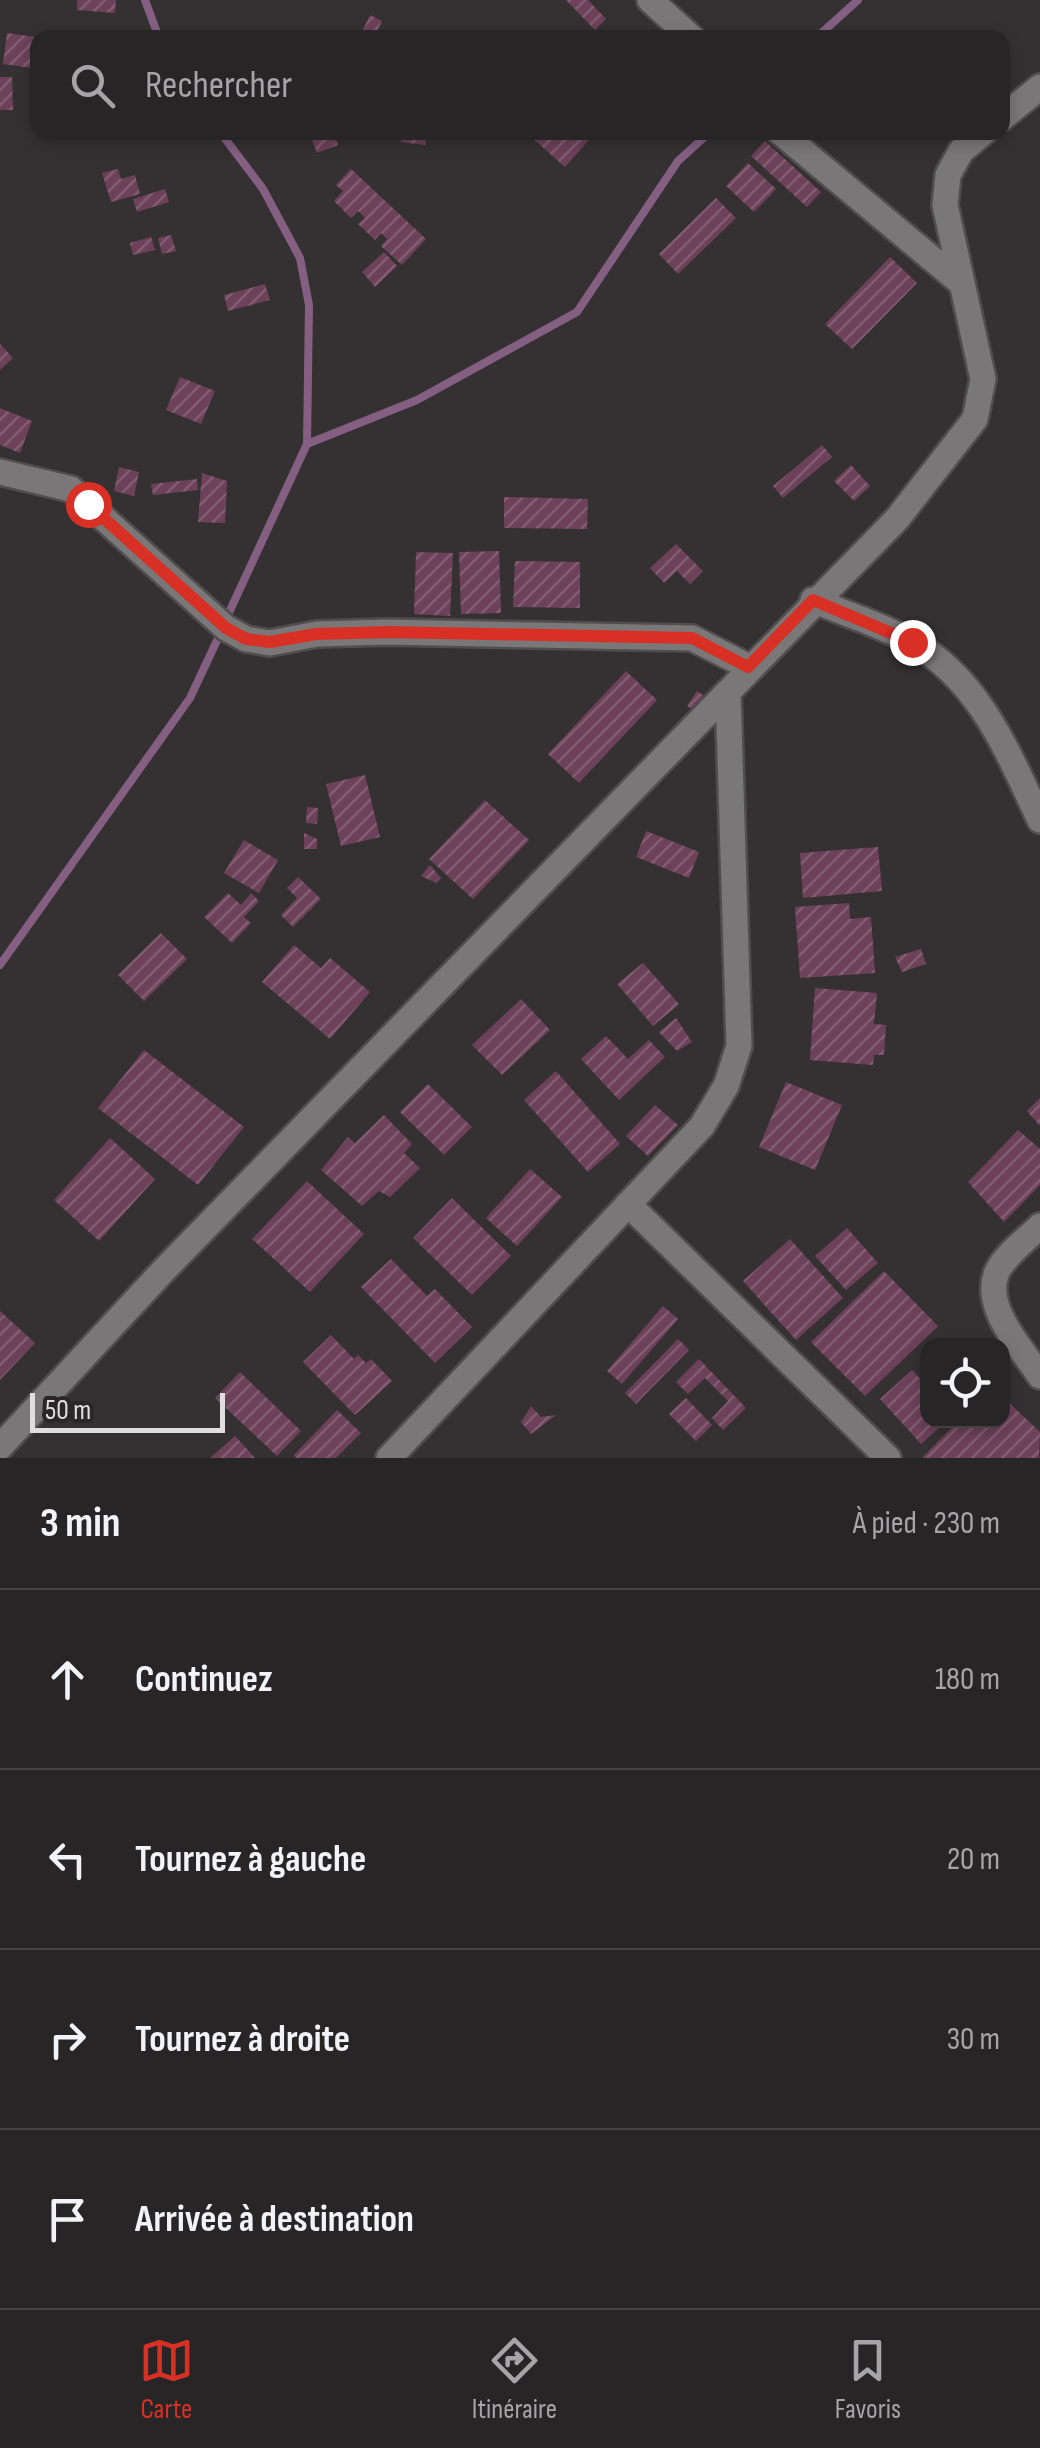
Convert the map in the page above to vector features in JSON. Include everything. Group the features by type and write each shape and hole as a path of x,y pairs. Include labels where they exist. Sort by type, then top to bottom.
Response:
{"street":[{"path":"650,0 683,30"},
{"path":"1010,111 1040,87"},
{"path":"790,140 960,282"},
{"path":"0,1447 163,1271 813,600 897,520 975,419 983,379 946,206 948,175 962,151 975,140"},
{"path":"0,472 71,490 226,628 246,639 270,642 316,634 388,632 692,638 748,667"},
{"path":"813,600 912,642 947,668 988,712 1040,820"},
{"path":"389,1458 702,1126 726,1086 739,1046 728,692"},
{"path":"628,1204 888,1458"},
{"path":"1040,1226 998,1270 993,1290 999,1313 1040,1376"}],"building":[{"path":"77,0 116,0 115,13 77,10"},
{"path":"566,0 588,0 606,19 595,30"},
{"path":"370,15 382,21 378,30 363,30"},
{"path":"7,33 30,36 30,68 3,64"},
{"path":"0,77 12,77 13,110 0,110"},
{"path":"312,140 336,140 338,145 317,153"},
{"path":"401,140 426,140 425,145"},
{"path":"534,140 589,140 565,167"},
{"path":"765,141 821,192 807,207 751,156"},
{"path":"748,163 776,189 754,212 726,186"},
{"path":"118,169 121,179 135,175 140,194 111,202 102,173"},
{"path":"351,169 426,239 402,265 381,246 387,239 381,233 375,240 358,224 365,218 358,211 351,218 334,201 343,191 336,185"},
{"path":"165,189 169,202 137,212 133,199"},
{"path":"716,198 736,218 678,274 659,254"},
{"path":"171,235 176,251 162,254 158,238"},
{"path":"151,237 155,250 133,255 130,243"},
{"path":"384,252 397,266 375,287 362,272"},
{"path":"890,257 917,283 852,349 825,324"},
{"path":"265,284 270,300 228,311 224,295"},
{"path":"0,344 13,358 0,370"},
{"path":"180,377 215,391 201,424 166,410"},
{"path":"0,408 32,421 20,453 0,445"},
{"path":"822,445 832,457 783,498 773,486"},
{"path":"851,465 870,486 854,501 834,481"},
{"path":"119,467 139,472 134,496 114,491"},
{"path":"202,473 227,481 225,523 198,522"},
{"path":"197,479 198,490 153,495 151,484"},
{"path":"504,497 588,499 587,529 504,528"},
{"path":"676,544 703,571 690,584 677,571 664,583 650,568"},
{"path":"499,551 501,613 461,614 459,552"},
{"path":"416,552 453,553 450,616 414,614"},
{"path":"515,561 580,562 580,608 513,607"},
{"path":"626,671 657,700 579,783 548,754"},
{"path":"697,691 713,702 703,717 687,706"},
{"path":"365,775 380,837 341,846 326,784"},
{"path":"485,800 529,840 473,899 429,859"},
{"path":"307,807 318,808 317,824 306,823"},
{"path":"646,831 699,852 689,878 636,857"},
{"path":"304,833 317,839 317,849 304,849"},
{"path":"244,840 278,860 259,893 224,873"},
{"path":"878,847 882,891 803,898 800,853"},
{"path":"430,865 441,878 436,883 421,876"},
{"path":"298,877 321,899 293,927 281,915 297,898 287,888"},
{"path":"228,893 241,905 251,893 259,901 244,917 251,923 232,943 204,917"},
{"path":"849,903 850,919 871,917 875,973 800,978 795,907"},
{"path":"161,933 187,959 144,1001 118,975"},
{"path":"294,945 321,968 330,958 370,992 330,1039 262,982"},
{"path":"921,949 926,964 902,972 895,957"},
{"path":"643,963 679,1004 653,1026 617,984"},
{"path":"815,988 877,993 874,1024 886,1025 884,1055 874,1055 873,1065 810,1060"},
{"path":"521,999 550,1030 502,1075 472,1045"},
{"path":"676,1018 692,1042 677,1051 659,1032"},
{"path":"606,1036 628,1059 649,1040 665,1057 619,1100 581,1059"},
{"path":"144,1050 244,1127 198,1185 98,1108"},
{"path":"556,1071 620,1144 588,1172 524,1100"},
{"path":"786,1082 842,1105 815,1170 759,1147"},
{"path":"428,1084 472,1127 444,1155 400,1112"},
{"path":"1040,1098 1040,1126 1027,1111"},
{"path":"655,1105 678,1125 648,1156 626,1136"},
{"path":"384,1115 412,1144 404,1153 420,1168 390,1197 379,1191 362,1206 321,1170 348,1137 355,1143"},
{"path":"1018,1130 1040,1149 1040,1185 1004,1222 968,1182"},
{"path":"110,1138 155,1179 99,1241 54,1200"},
{"path":"530,1169 562,1197 517,1246 486,1218"},
{"path":"307,1181 364,1234 310,1292 252,1239"},
{"path":"452,1198 511,1256 472,1295 413,1238"},
{"path":"847,1228 878,1263 846,1290 815,1256"},
{"path":"790,1239 843,1298 796,1340 743,1281"},
{"path":"391,1259 427,1296 435,1289 472,1327 435,1363 361,1287"},
{"path":"884,1271 938,1326 925,1338 920,1338 920,1343 865,1396 811,1342"},
{"path":"663,1306 678,1319 622,1384 607,1371"},
{"path":"0,1311 35,1343 0,1380"},
{"path":"331,1335 354,1359 358,1355 366,1363 371,1359 392,1381 355,1415 303,1362"},
{"path":"678,1339 689,1350 636,1404 625,1393"},
{"path":"699,1359 746,1408 723,1430 712,1418 728,1401 705,1378 688,1394 676,1382"},
{"path":"912,1370 920,1378 920,1428 939,1428 921,1444 880,1399"},
{"path":"240,1372 301,1431 277,1456 215,1398"},
{"path":"686,1398 712,1425 696,1441 669,1414"},
{"path":"1010,1404 1040,1432 1039,1458 922,1458 951,1428 1010,1428"},
{"path":"531,1406 541,1417 556,1415 531,1434 521,1422"},
{"path":"337,1410 361,1433 336,1458 296,1458 294,1455"},
{"path":"235,1436 255,1458 210,1458"}],"waterway":[{"path":"145,0 156,30"},
{"path":"825,30 858,0"},
{"path":"226,140 263,189 300,258 309,305 307,444 226,619"},
{"path":"307,444 417,400 577,312 678,161 701,140"},
{"path":"0,965 190,698 221,632"}],"route":[{"path":"88,504 226,628 246,639 270,642 316,634 388,632 692,638 748,667 813,600 912,642"}]}
